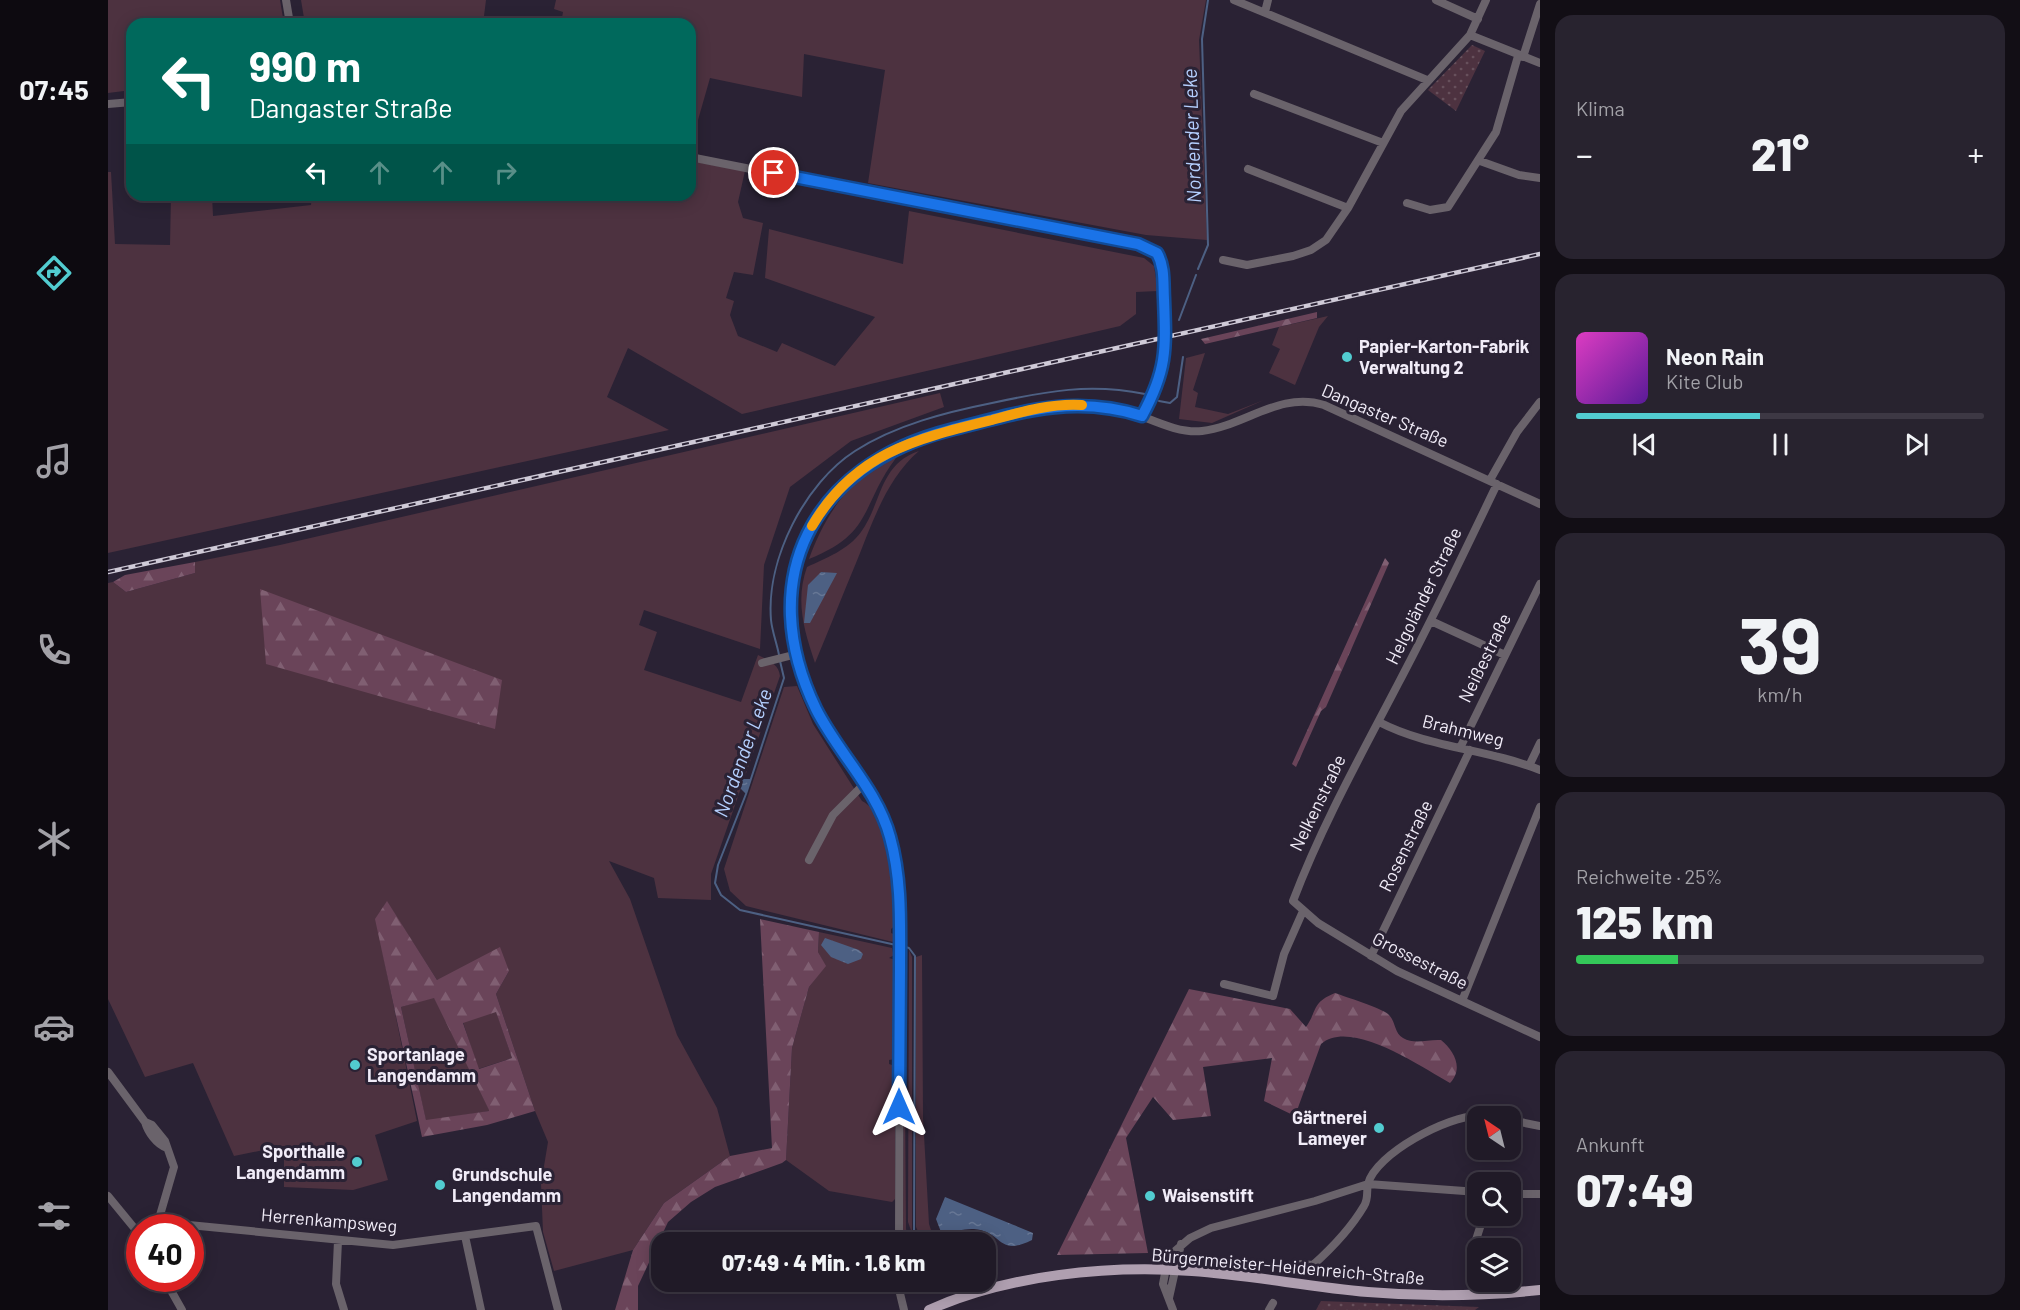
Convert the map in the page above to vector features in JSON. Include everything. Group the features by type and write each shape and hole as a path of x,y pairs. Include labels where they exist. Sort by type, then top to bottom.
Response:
{"main road":[{"name":"Bürgermeister-Heidenreich-Straße","path":"929,1310 963,1295 1010,1284 1072,1275 1170,1270 1403,1295 1467,1295 1540,1290"}],"street":[{"path":"286,0 289,18"},
{"path":"1234,0 1427,80"},
{"path":"1265,12 1268,0"},
{"path":"1436,0 1478,19"},
{"path":"1223,260 1247,265 1311,250 1326,240 1348,208 1401,111 1470,35 1486,0"},
{"path":"1407,202 1430,210 1449,207 1480,161 1496,132 1520,56 1540,4"},
{"path":"1470,35 1540,63"},
{"path":"1254,94 1383,143"},
{"path":"108,104 126,102"},
{"path":"696,158 1149,248 1157,253 1163,269 1167,348 1156,389 1142,416"},
{"path":"1480,161 1519,175 1540,178"},
{"path":"1248,169 1348,208"},
{"name":"Dangaster Straße","path":"898,1232 900,936 899,890 894,853 882,816 816,709 797,654 790,610 794,574 802,546 834,493 865,465 902,445 1038,408 1075,405 1116,408 1178,428 1203,431 1296,401 1317,403 1540,504"},
{"name":"Helgoländer Straße","path":"1379,722 1431,621 1516,432 1540,402"},
{"name":"Neißestraße","path":"1460,748 1540,584"},
{"path":"1431,621 1505,655"},
{"path":"762,663 797,654"},
{"name":"Brahmweg","path":"1379,722 1405,734 1540,770"},
{"name":"Nelkenstraße","path":"1293,900 1349,777 1379,722"},
{"path":"1529,766 1540,743"},
{"name":"Rosenstraße","path":"1371,956 1470,750"},
{"path":"809,860 833,815 864,784"},
{"path":"1462,1001 1540,807"},
{"name":"Grossestraße","path":"1293,900 1302,911 1371,956 1410,978 1540,1037"},
{"path":"1224,984 1273,996 1284,954 1302,911"},
{"path":"108,1072 145,1122 152,1125 165,1141 166,1148 171,1154 174,1167 160,1214"},
{"path":"1301,1264 1313,1265 1336,1242 1364,1206 1369,1194 1368,1184 1381,1165 1398,1149 1456,1117 1467,1116"},
{"path":"1521,1122 1540,1126"},
{"path":"1173,1310 1163,1284 1170,1270 1171,1252 1181,1244 1212,1228 1315,1201 1368,1184 1467,1191"},
{"path":"1521,1194 1540,1194"},
{"path":"108,1196 126,1218"},
{"name":"Herrenkampsweg","path":"204,1227 393,1245 536,1226 558,1310"},
{"path":"465,1236 481,1310"},
{"path":"338,1241 336,1284 344,1310"},
{"path":"172,1292 182,1310"},
{"path":"900,1292 904,1310"}],"shaded area":[{"path":"108,0 280,0 283,18 196,18 195,16 126,18 126,91 108,93"},
{"path":"301,0 486,0 484,18 304,18"},
{"path":"556,0 1206,0 1199,40 1207,240 1146,235 868,183 885,70 804,54 802,97 710,78 696,127 696,18 562,18 563,12 554,9"},
{"path":"1472,45 1485,51 1456,111 1428,90"},
{"path":"696,162 745,171 738,202 743,218 763,223 753,275 734,272 726,298 734,301 730,315 738,336 777,352 782,343 835,366 875,317 765,278 769,229 903,264 909,211 1144,258 1154,266 1158,291 1136,292 1136,314 1120,326 742,414 628,348 607,397 669,430 108,553 108,172 111,172 115,244 170,245 171,201 212,201 213,216 311,205 311,201 696,201"},
{"path":"1328,316 1319,327 1295,385 1269,373 1280,349 1272,345 1279,327"},
{"path":"1205,353 1193,390 1198,393 1195,407 1228,414 1264,400 1212,423 1179,419 1186,358"},
{"path":"940,393 944,407 851,441 790,487 764,565 760,649 644,610 639,625 657,632 644,670 741,702 758,655 775,665 780,676 711,874 711,900 658,898 654,878 609,861 630,899 677,1035 717,1108 730,1156 664,1203 633,1250 554,1271 543,1232 541,1184 548,1142 535,1111 496,994 509,971 437,980 387,902 376,919 417,1121 375,1135 388,1180 353,1190 284,1187 284,1146 234,1156 193,1063 145,1077 108,999 108,583 113,582 126,592 195,573 195,562 280,545","holes":["755,736 739,786 725,815 721,816 724,804 737,779 743,751"]},
{"path":"919,451 897,475 881,503 815,663 804,627 801,604 803,580 807,567 836,553 856,538 868,521 883,486 896,465"},
{"path":"896,458 856,528 830,549 809,559 823,527 853,485 880,465"},
{"path":"797,686 813,724 862,801 872,809 880,822 886,839 893,877 896,925 891,929 891,933 896,935 893,942 746,906 730,891 724,869 784,687"},
{"path":"819,932 892,948 893,953 896,954 889,958 896,960 895,1059 889,1060 889,1064 895,1066 895,1199 892,1202 829,1191 786,1160 792,1048 809,987 825,966 818,952"},
{"path":"909,950 912,957 913,1232 912,1232 908,1222"},
{"path":"922,955 923,1117 929,1224 932,1232 918,1232 916,1227 916,957"},
{"path":"904,958 907,1232 903,1232"},
{"path":"434,997 490,1111 426,1121 401,1007"},
{"path":"496,1011 512,1058 478,1069 463,1022"},
{"path":"1321,1301 1479,1307 1475,1310 1316,1310"}],"green space":[{"path":"1317,312 1317,318 1205,344 1201,339"},
{"path":"1385,558 1389,563 1326,707 1321,711 1296,767 1292,764"},
{"path":"195,562 195,573 126,592 113,582 125,575"},
{"path":"260,589 502,680 495,729 266,664"},
{"path":"387,901 437,980 500,947 509,971 496,994 535,1111 487,1125 422,1137 375,919","holes":["434,998 489,1110 489,1111 426,1120 401,1007","496,1012 512,1058 479,1069 463,1023"]},
{"path":"760,919 819,932 818,952 826,966 809,987 792,1048 786,1160 715,1187 691,1202 668,1222 663,1232 651,1232 651,1258 638,1286 638,1310 615,1310 633,1250 664,1203 730,1156 772,1148"},
{"path":"1189,989 1290,1009 1306,1027 1318,1004 1335,993 1388,1014 1403,1038 1417,1041 1441,1040 1456,1060 1456,1072 1450,1083 1386,1048 1350,1037 1334,1038 1321,1044 1295,1116 1264,1101 1272,1058 1203,1067 1211,1116 1173,1120 1153,1097 1126,1138 1148,1253 1057,1255"}],"water":[{"path":"821,572 837,573 810,623 804,623 808,585"},
{"path":"756,735 740,779 751,779 746,794 738,786 723,817 721,808 735,785 744,744"},
{"path":"825,938 859,950 863,954 861,959 848,964 831,957 821,945"},
{"path":"945,1197 1033,1233 1032,1240 1012,1246 996,1238 996,1232 965,1229 941,1232 936,1219"}],"waterway":[{"name":"Nordender Leke","path":"1198,269 1208,245 1202,39 1208,0"},
{"name":"Nordender Leke","path":"1179,320 1196,275"},
{"name":"Nordender Leke","path":"1159,401 1170,403 1177,397 1183,357"},
{"name":"Nordender Leke","path":"779,655 771,620 771,597 782,548 805,502 820,482 855,451 887,434 922,421 1012,399 1050,392 1087,389 1145,394"},
{"name":"Nordender Leke","path":"780,661 784,678 746,794 718,865 715,883 721,895 740,910 896,945"},
{"name":"Nordender Leke","path":"902,946 909,948 915,956 915,1232"}],"railway":[{"path":"108,572 1540,254"}],"slow traffic":[{"path":"812,526 834,493 849,478 865,465 902,445 937,433 1038,408 1082,405"}],"place":[{"name":"Papier-Karton-Fabrik Verwaltung 2","path":"1347,357"},
{"name":"Sportanlage Langendamm","path":"355,1065"},
{"name":"Gärtnerei Lameyer","path":"1379,1128"},
{"name":"Sporthalle Langendamm","path":"357,1162"},
{"name":"Grundschule Langendamm","path":"440,1185"},
{"name":"Waisenstift","path":"1150,1196"}],"route":[{"path":"774,173 1138,244 1157,253 1163,269 1167,348 1160,378 1142,416 1116,408 1059,405 937,433 902,445 865,465 834,493 811,527 802,546 794,574 790,610 792,633 800,668 825,726 871,795 882,816 889,834 897,869 900,911 899,1107"}]}
